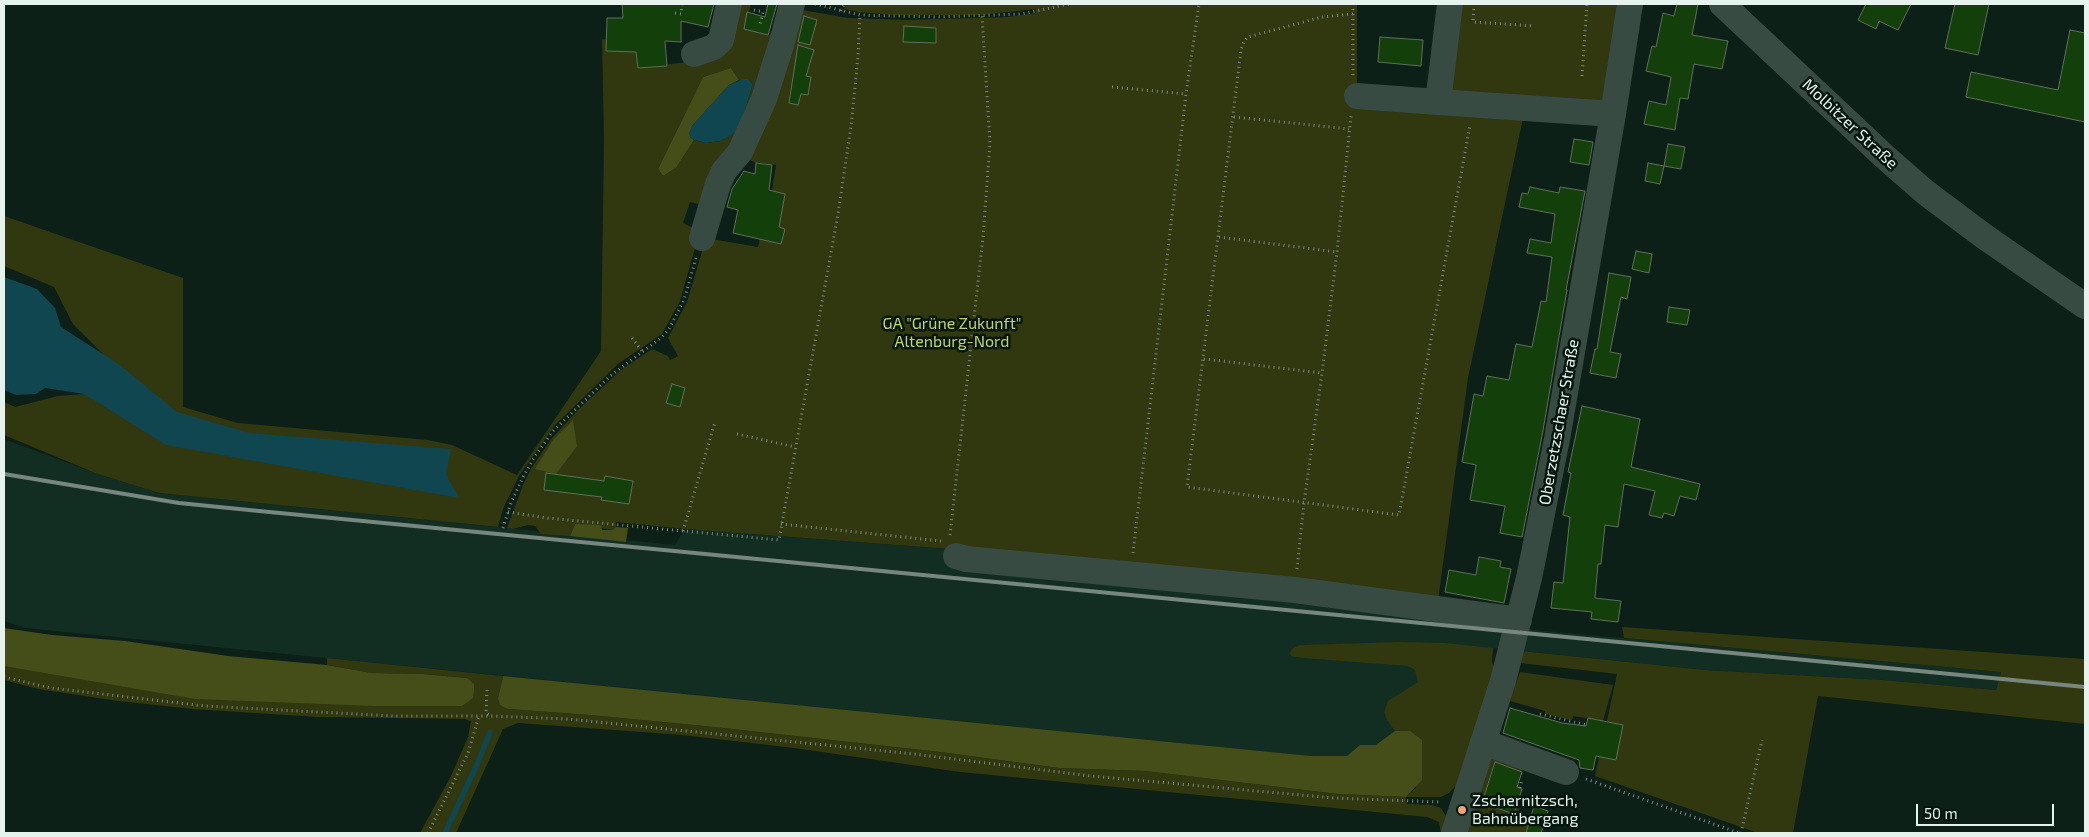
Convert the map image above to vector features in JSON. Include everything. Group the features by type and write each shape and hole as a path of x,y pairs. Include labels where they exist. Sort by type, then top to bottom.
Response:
{"street":[{"path":"702,238 718,184 724,171 740,152 764,99 792,4"},
{"path":"1438,102 1450,4"},
{"name":"Oberzetzschaer Straße","path":"1458,822 1503,681 1519,620 1557,439 1630,4"},
{"name":"Molbitzer Straße","path":"1722,4 1925,192 1985,237 2085,306"},
{"path":"694,54 714,47 721,40 741,7"},
{"path":"1355,96 1613,114"},
{"path":"956,556 966,559 1296,590 1519,620"},
{"path":"1483,742 1566,772"}],"path":[{"path":"675,13 681,14 682,4"},
{"path":"814,4 860,15 982,16 1022,14 1069,4"},
{"path":"841,11 844,4"},
{"path":"1130,574 1186,94 1199,4"},
{"path":"1296,590 1304,503 1337,252 1349,130 1355,96 1353,4"},
{"path":"1474,4 1473,22 1534,26"},
{"path":"1582,76 1586,4"},
{"path":"741,7 763,12 760,24"},
{"path":"1353,14 1322,17 1248,37 1244,41 1241,50 1187,487 1399,515 1473,104"},
{"path":"508,513 779,540 831,256 851,126 860,15"},
{"path":"781,524 949,542 983,237 990,143 982,16"},
{"path":"1112,86 1186,94"},
{"path":"1234,117 1349,130"},
{"path":"1219,237 1337,252"},
{"path":"503,528 523,477 553,431 609,377 662,337 679,312 702,238"},
{"path":"632,338 642,351"},
{"path":"1204,359 1322,373"},
{"path":"683,531 715,422"},
{"path":"736,434 795,447"},
{"path":"4,677 51,688 205,706 393,716 489,716 568,719 764,738 1091,776 1326,797 1433,801 1458,822"},
{"path":"487,690 486,713 489,716"},
{"path":"1540,714 1562,721 1586,725"},
{"path":"428,833 468,753 479,716"},
{"path":"1566,772 1740,833 1762,740"}],"shaded area":[{"path":"4,439 95,473 159,493 675,545 685,529 950,549 1534,630 2001,672 1996,690 1883,680 1705,670 1494,648 1460,771 25,628 4,621"}],"green space":[{"path":"733,4 751,4 744,29 778,37 771,65 749,128 725,163 707,201 702,205 690,202 683,223 696,229 699,234 680,301 662,334 618,364 555,425 519,476 503,509 498,527 159,493 95,473 4,435 4,402 15,407 58,396 84,394 103,354 73,324 54,287 4,266 4,216 183,278 183,407 238,423 428,440 452,445 517,475 601,351 604,140 602,39 625,41 635,39 638,68 704,60 725,51","holes":["731,68 739,80 748,79 753,84 740,126 731,136 720,141 706,143 694,140 676,168 663,176 658,169 703,77"]},
{"name":"GA \"Grüne Zukunft\" Altenburg-Nord","path":"846,4 1357,4 1357,101 1523,118 1468,378 1438,601 950,549 616,522 616,527 612,530 575,524 570,536 541,534 535,526 528,525 513,529 507,528 523,485 532,467 552,438 578,410 621,370 652,349 668,356 670,360 678,356 668,338 687,302 706,238 758,247 776,165 754,162 741,156 802,10 848,18 907,20 1008,17 1036,13 1035,9 981,15 895,15 844,9"},
{"path":"1457,4 1618,4 1602,108 1447,96"},
{"path":"731,68 739,80 729,85 692,126 690,137 694,140 676,168 663,176 658,169 703,77"},
{"path":"573,420 577,446 556,474 535,469 553,440"},
{"path":"575,524 601,525 602,530 612,530 616,527 628,528 626,542 570,536"},
{"path":"1622,627 2085,659 2085,724 1818,696 1793,833 1758,833 1595,776 1617,674 1520,663 1522,651 1705,670 1883,680 1996,690 2001,672 1624,638"},
{"path":"4,628 52,635 125,641 228,656 327,665 372,673 423,674 467,678 474,684 474,691 473,698 462,706 374,706 195,699 4,666"},
{"path":"1400,642 1445,643 1493,648 1492,661 1495,670 1463,778 1449,793 1441,797 1406,797 1416,788 1410,731 1395,731 1384,712 1388,701 1418,682 1415,670 1408,666 1303,658 1291,656 1290,653 1292,649 1300,645"},
{"path":"327,658 503,676 498,698 508,709 714,727 940,752 1059,768 1145,771 1337,794 1406,797 1407,804 1432,805 1441,808 1447,818 1445,833 1441,833 1439,822 1427,817 960,772 794,748 682,735 518,723 503,729 456,833 420,833 451,776 468,737 471,721 464,719 317,717 192,709 118,701 38,689 4,680 4,666 467,678 423,674 372,673 327,665"},
{"path":"1520,672 1613,685 1603,721 1573,716 1572,720 1545,714 1545,711 1510,701"},
{"path":"503,676 1311,756 1347,756 1360,745 1376,745 1395,731 1410,731 1422,740 1422,780 1406,797 1338,794 1145,771 1059,768 940,752 714,727 508,709 500,705 498,698"},
{"path":"1491,753 1525,764 1522,772 1494,763 1482,803 1509,812 1513,800 1521,802 1518,814 1530,818 1526,833 1466,833"}],"water":[{"path":"742,79 748,79 753,84 740,127 731,136 720,141 706,143 690,137 689,133 692,126 706,110 729,85"},
{"path":"4,277 37,289 55,308 61,327 120,365 177,412 250,433 451,449 446,474 459,498 166,445 84,394 45,388 36,394 16,395 4,390"}],"building":[{"path":"622,4 714,4 708,27 681,21 681,42 665,41 667,66 638,68 636,52 606,51 607,18 623,18"},
{"path":"768,4 777,4 768,35 744,29 747,12 765,17"},
{"path":"1677,4 1698,4 1692,35 1728,41 1722,69 1694,64 1688,99 1680,98 1675,130 1644,124 1649,101 1666,105 1671,77 1646,71 1652,46 1656,47 1663,13 1674,16"},
{"path":"1866,4 1911,4 1898,30 1879,21 1876,29 1858,20"},
{"path":"1955,4 1989,4 1978,55 1945,48"},
{"path":"804,16 817,20 810,45 798,42"},
{"path":"904,26 936,28 936,43 903,42"},
{"path":"2070,30 2085,33 2085,122 1966,97 1971,72 2058,90"},
{"path":"1380,37 1423,40 1421,66 1378,62"},
{"path":"798,45 814,50 806,76 811,77 808,95 801,94 798,105 789,103"},
{"path":"1574,139 1593,142 1589,165 1570,162"},
{"path":"1668,144 1685,147 1681,169 1664,166"},
{"path":"756,163 772,165 769,190 785,194 779,227 785,229 781,244 733,233 738,210 727,207 732,189 744,171 755,174"},
{"path":"1648,163 1664,166 1660,184 1645,181"},
{"path":"1530,187 1559,193 1560,187 1585,191 1566,290 1542,436 1522,537 1500,533 1505,506 1470,500 1476,465 1462,462 1474,394 1483,396 1487,376 1509,380 1516,344 1532,347 1541,301 1546,302 1552,257 1527,253 1530,239 1551,243 1555,214 1519,207 1522,193 1528,194"},
{"path":"1636,251 1652,254 1649,273 1632,269"},
{"path":"1609,273 1631,277 1627,299 1621,297 1610,352 1621,354 1616,378 1590,373 1595,349 1597,349"},
{"path":"1669,307 1690,310 1687,325 1667,322"},
{"path":"672,384 685,388 680,407 666,403"},
{"path":"1582,406 1640,419 1631,467 1700,484 1696,500 1680,496 1674,516 1664,513 1662,518 1649,515 1655,491 1624,484 1618,527 1605,525 1601,564 1598,564 1595,598 1621,601 1618,622 1591,619 1592,612 1551,608 1554,582 1563,583 1570,517 1563,515 1571,473 1568,472"},
{"path":"546,473 604,481 605,476 633,481 629,504 601,500 602,497 544,490"},
{"path":"1479,557 1501,561 1500,567 1511,569 1504,603 1445,592 1449,570 1476,575"},
{"path":"1510,708 1562,723 1586,726 1588,718 1623,725 1616,760 1596,756 1593,770 1580,768 1579,760 1503,733"},
{"path":"1495,762 1522,772 1517,787 1522,789 1514,814 1482,803"},
{"path":"1534,806 1548,811 1541,833 1526,833"}],"waterway":[{"path":"445,833 490,732"}],"railway":[{"path":"4,474 179,503 2085,687"}],"place":[{"name":"Zschernitzsch, Bahnübergang","path":"1462,810"}]}
